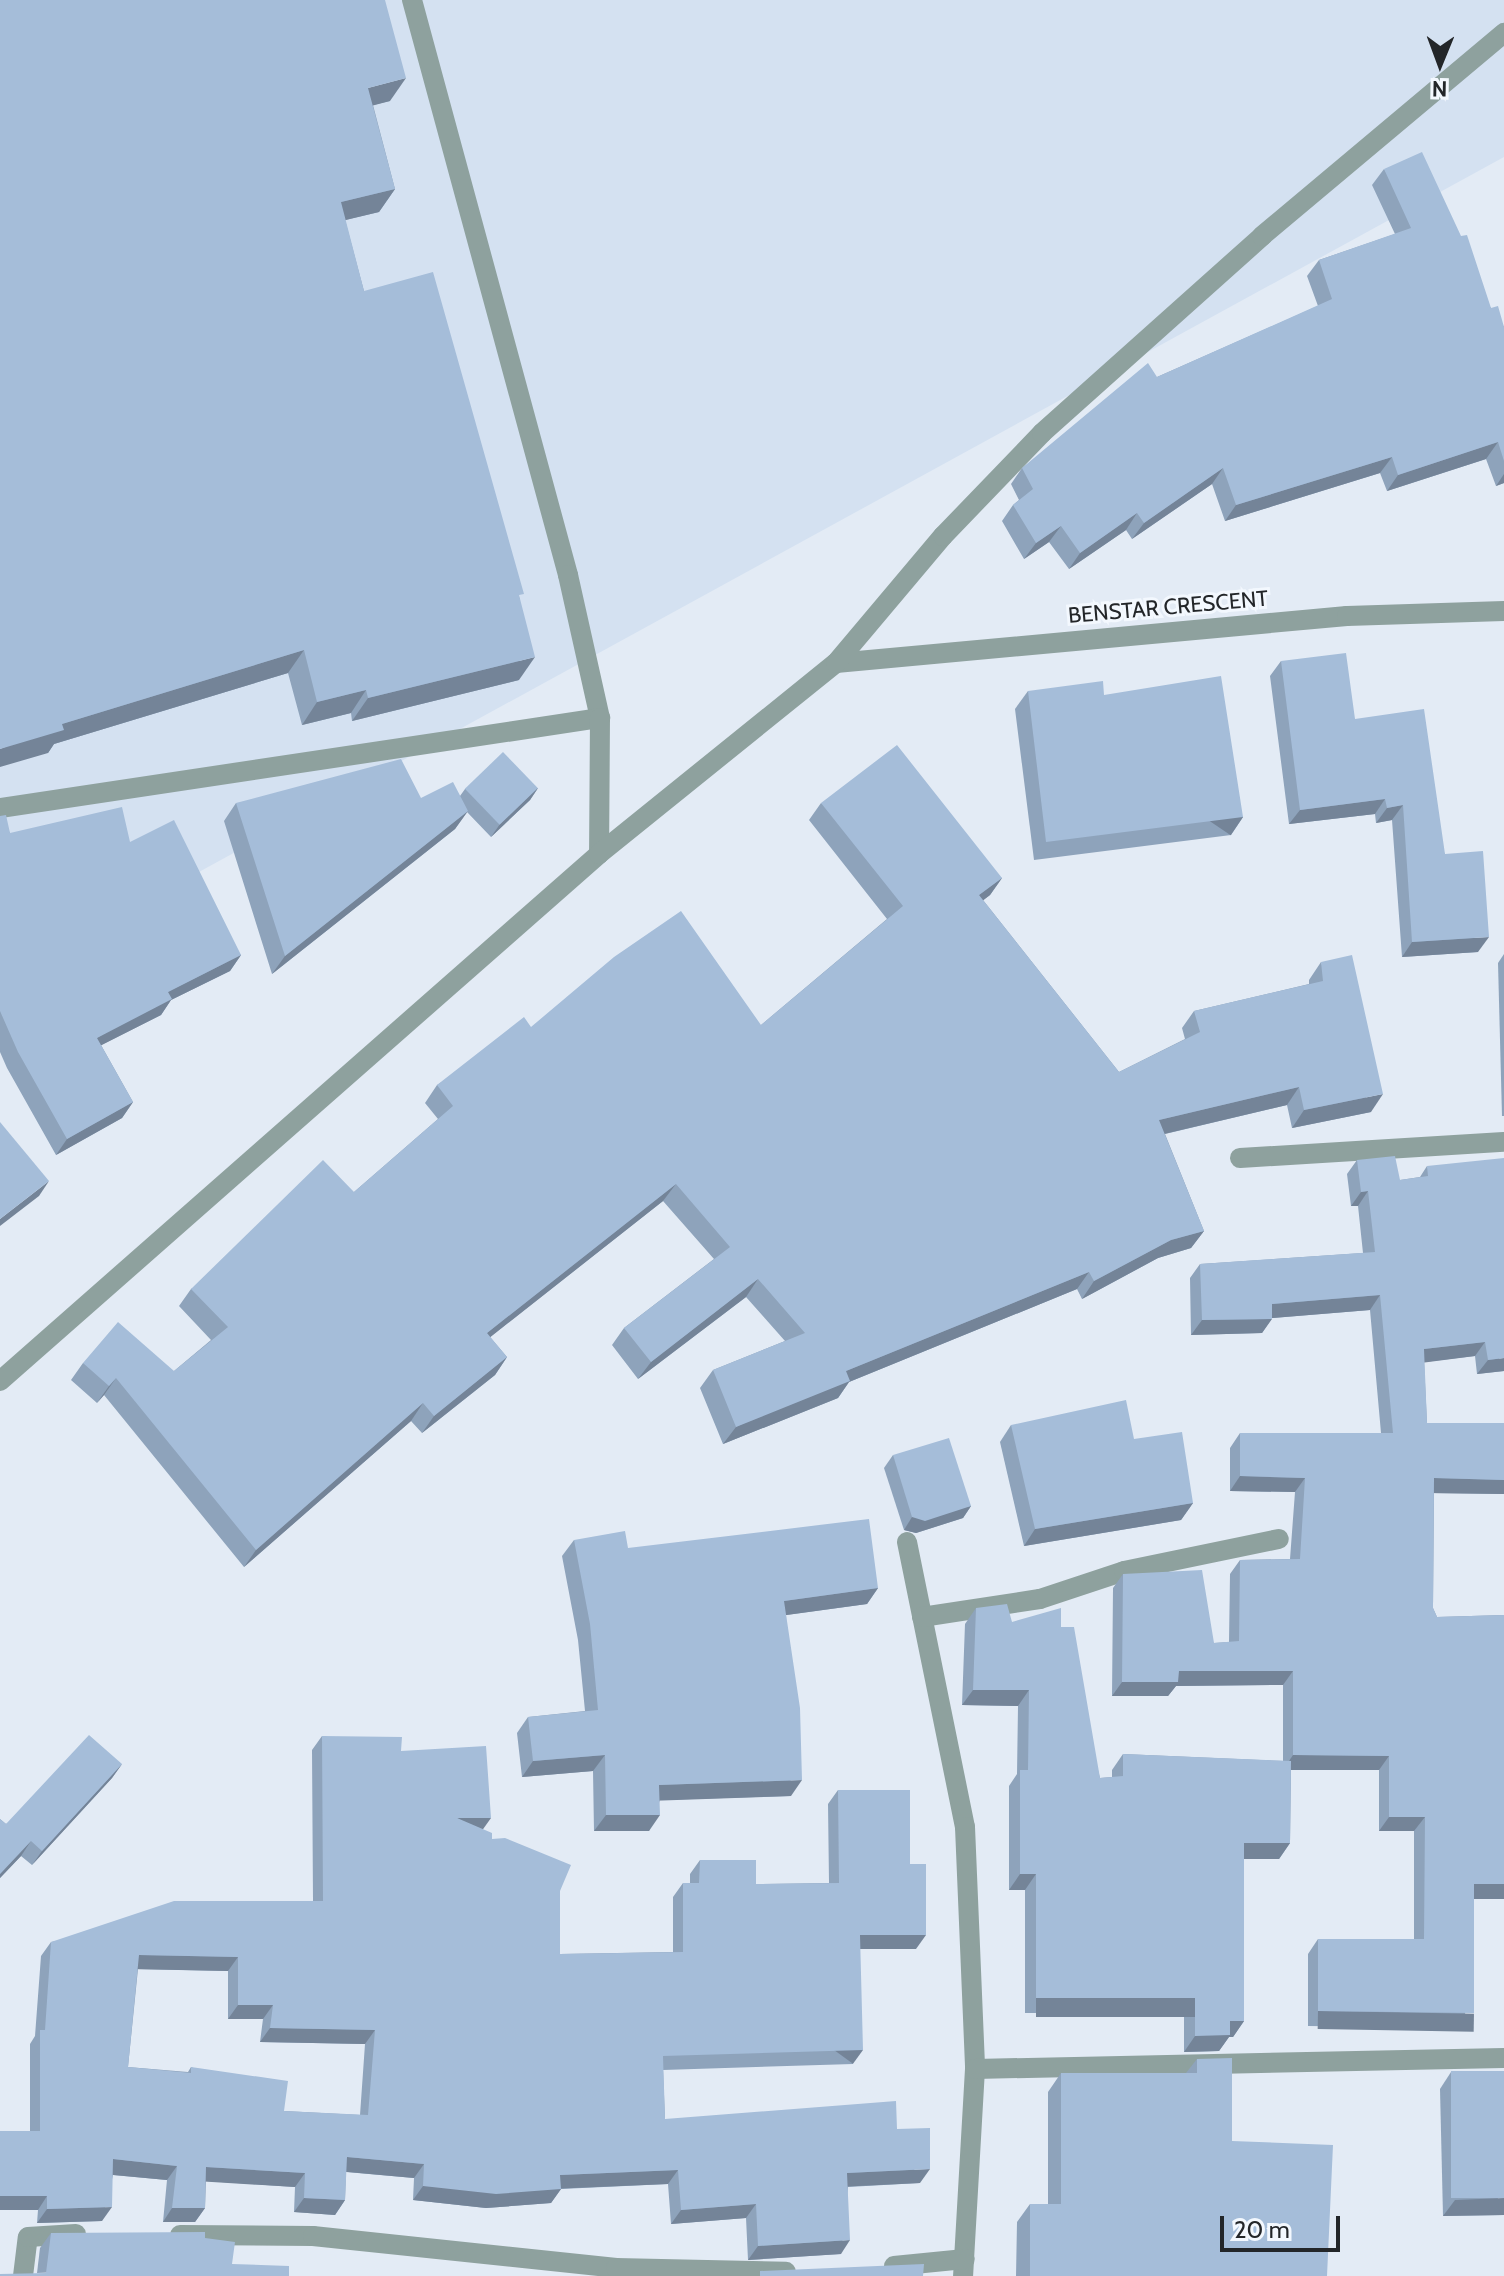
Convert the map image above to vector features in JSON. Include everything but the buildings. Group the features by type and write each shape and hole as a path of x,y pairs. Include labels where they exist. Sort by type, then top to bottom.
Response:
{"street":[{"path":"412,0 568,575 600,718 599,854"},
{"path":"0,1381 599,854 836,663 943,536 1042,433 1262,236 1504,33"},
{"name":"BENSTAR CRESCENT","path":"836,663 1347,616 1504,611"},
{"path":"0,808 600,718"},
{"path":"1240,1158 1504,1142"},
{"path":"922,1617 1040,1599 1124,1571 1279,1539"},
{"path":"871,2268 964,2268 975,2069 965,1827 907,1542"},
{"path":"975,2069 1504,2058"},
{"path":"23,2276 28,2237 95,2234"},
{"path":"157,2235 313,2236 616,2268 740,2274 813,2271"}],"shaded area":[{"path":"0,0 1504,0 1504,157 0,981"}]}
